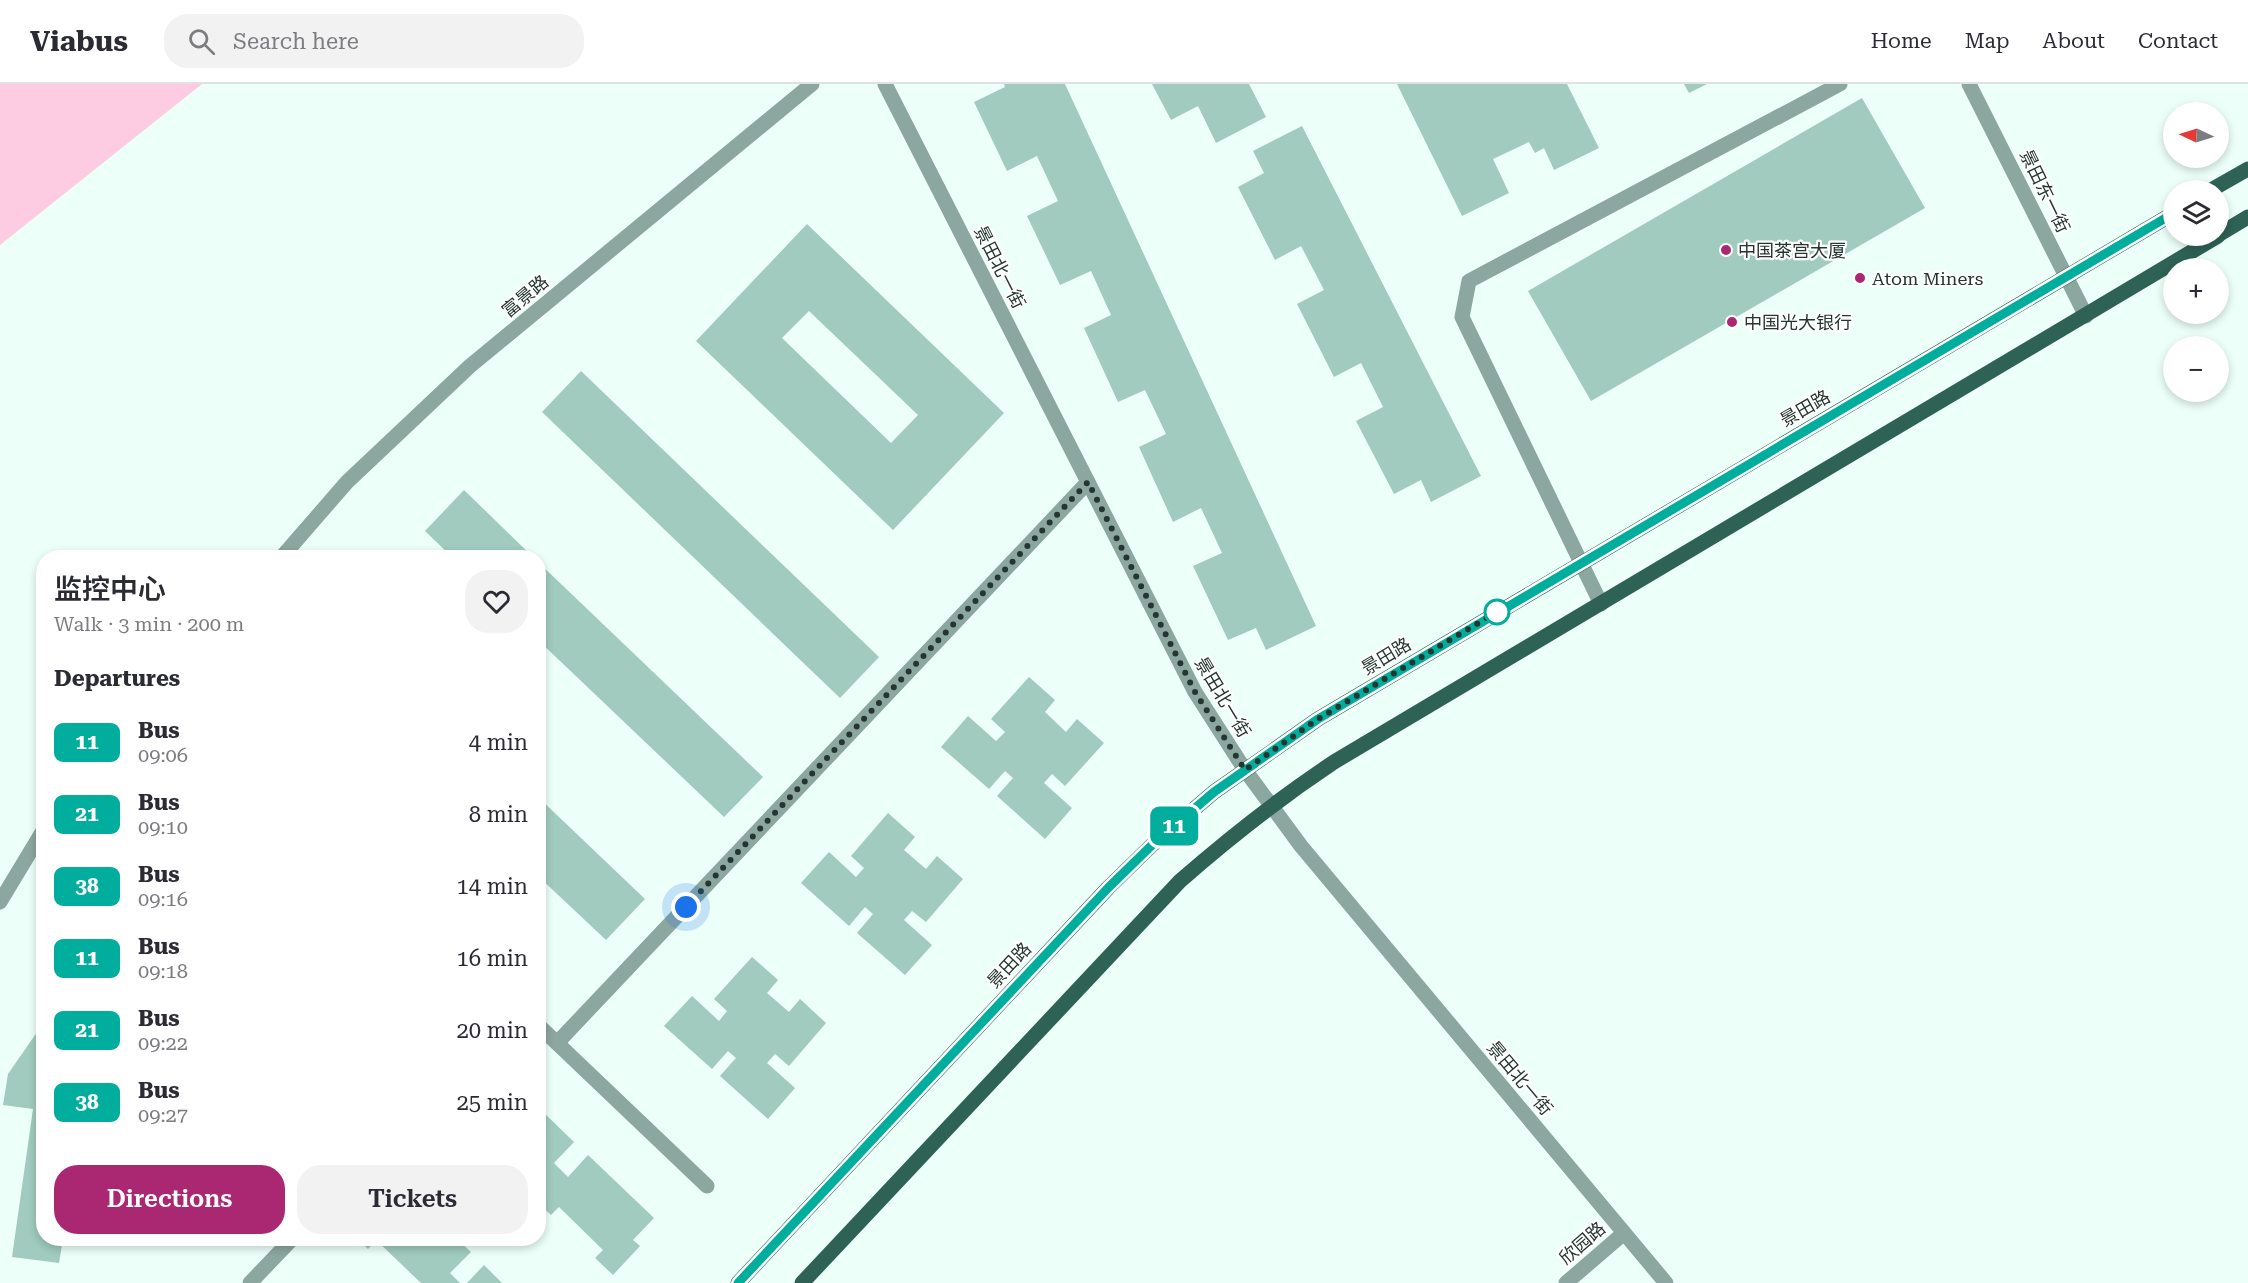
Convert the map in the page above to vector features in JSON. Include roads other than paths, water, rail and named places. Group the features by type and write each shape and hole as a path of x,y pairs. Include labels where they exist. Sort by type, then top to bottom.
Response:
{"main road":[{"path":"2229,180 2248,169"},
{"path":"2229,228 2248,217"},
{"name":"景田路","path":"738,1283 1108,888 1152,845 1214,792 1318,719 2163,220"},
{"path":"802,1283 1180,881 1226,840 1270,806 1334,762 2200,246"}],"street":[{"name":"富景路","path":"288,550 347,482 470,366 812,84"},
{"name":"景田北一街","path":"885,84 1195,692 1245,770 1301,846 1666,1283"},
{"path":"1601,604 1462,317 1469,281 1840,84"},
{"name":"景田东一街","path":"1969,84 2086,316"},
{"path":"557,1043 1088,482"},
{"path":"0,902 36,842"},
{"path":"546,1033 707,1186"},
{"name":"欣园路","path":"1566,1283 1624,1233"},
{"path":"250,1283 285,1246"}],"place":[{"name":"中国茶宫大厦","path":"1726,250"},
{"name":"Atom Miners","path":"1860,278"},
{"name":"中国光大银行","path":"1732,322"}]}
